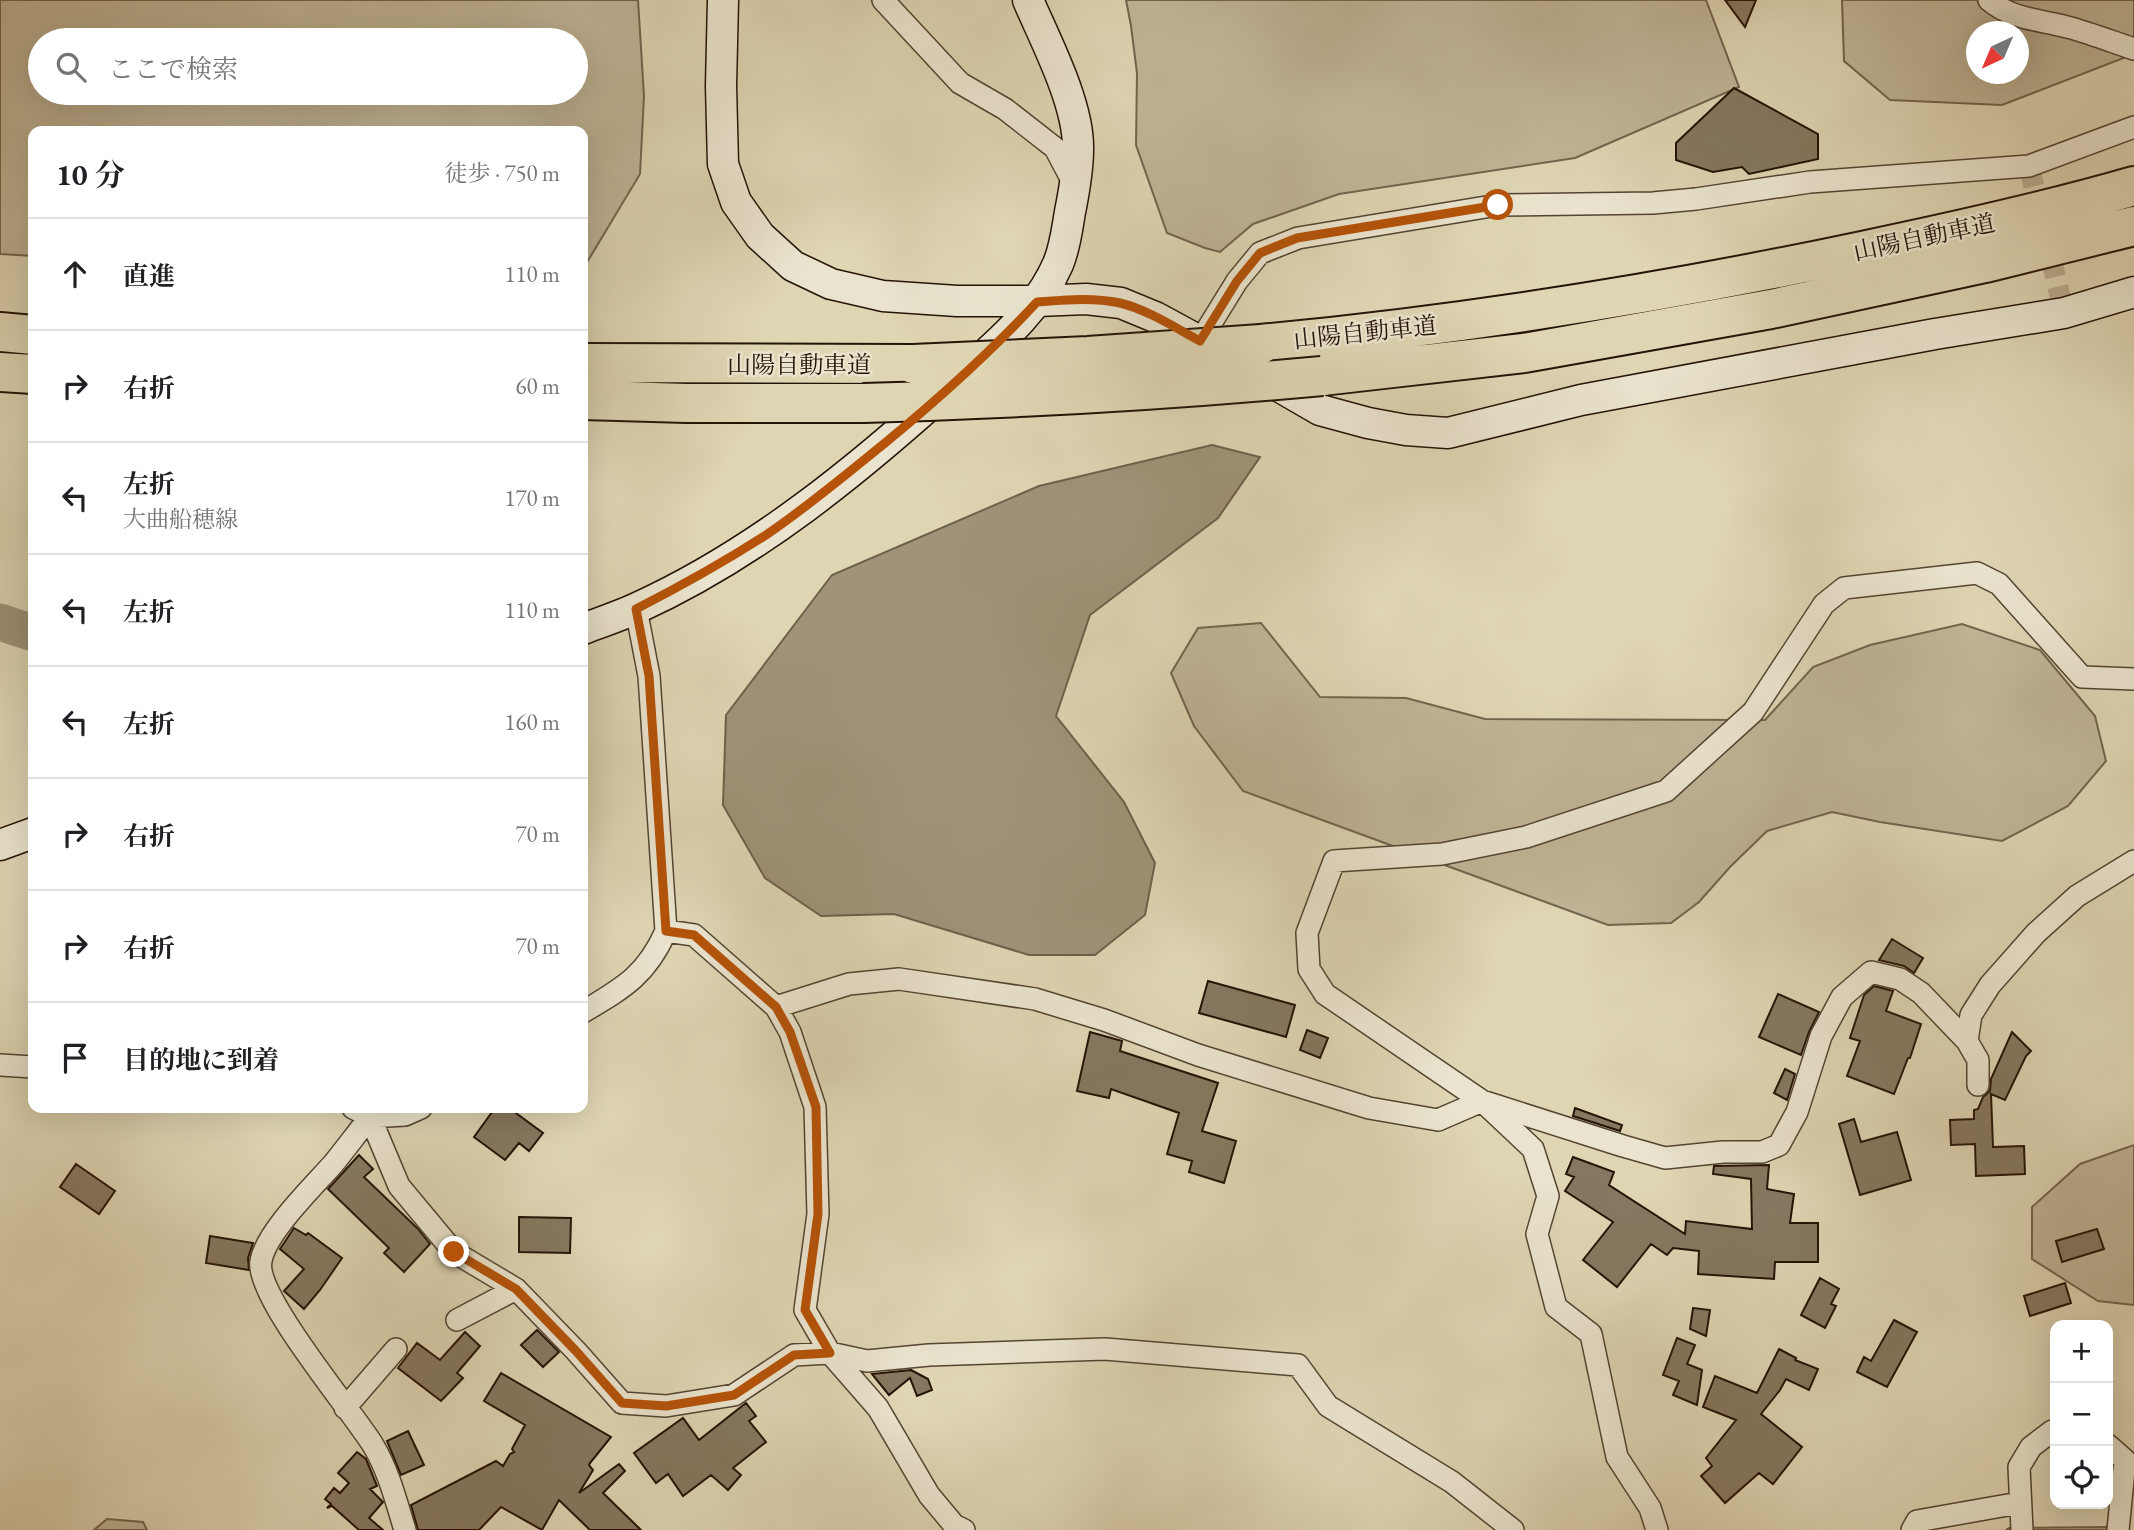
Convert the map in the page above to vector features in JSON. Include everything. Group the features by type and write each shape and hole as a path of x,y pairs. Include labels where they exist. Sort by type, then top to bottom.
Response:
{"highway":[{"name":"山陽自動車道","path":"588,363 913,363 1088,356 1359,334 1510,315 1752,274 1974,227 2134,186"},
{"name":"山陽自動車道","path":"588,400 863,403 965,400 1228,385 1322,376 1524,353 1771,309 1985,263 2134,226"},
{"path":"0,332 28,335"},
{"path":"0,372 28,374"}],"street":[{"path":"723,0 723,164 736,202 760,236 793,266 831,284 883,296 957,301 1037,302 1086,299 1121,303 1155,317 1200,341 1320,410 1368,423 1406,430 1448,433 1581,400 2064,313 2134,292"},
{"path":"883,0 960,83 1005,109 1055,148 1075,186"},
{"path":"588,627 636,609 700,576 768,534 907,425 1005,336 1037,302 1059,263 1075,186 1079,147 1074,112 1028,0"},
{"path":"1989,0 1999,9 2021,17 2071,28 2134,49"},
{"path":"1200,341 1237,281 1260,253 1297,238 1498,205 1653,203 1810,182 2029,166 2134,127"},
{"path":"1657,1530 1650,1508 1616,1457 1591,1334 1556,1307 1536,1234 1548,1196 1533,1149 1482,1101 1325,994 1309,969 1307,933 1334,861 1442,854 1525,837 1666,791 1753,712 1824,604 1844,588 1978,573 1999,584 2082,677 2134,679"},
{"path":"588,1009 620,990 641,972 656,953 666,931 649,676 636,609"},
{"path":"0,845 28,834"},
{"path":"1967,1041 1971,1015 1990,985 2036,933 2077,896 2134,861"},
{"path":"666,931 694,935 776,1007 790,1032 816,1107 818,1214 805,1310 830,1353 878,1408 929,1495 954,1525 964,1530"},
{"path":"776,1007 849,984 899,979 1035,999 1104,1020 1198,1055 1369,1108 1438,1119 1482,1101 1665,1158 1723,1152 1762,1153 1779,1145 1797,1112 1821,1035 1842,997 1871,972 1900,979 1921,993 1967,1041 1978,1060 1978,1086"},
{"path":"0,1065 28,1067"},
{"path":"361,1113 332,1165 298,1202 267,1245 260,1262 263,1280 283,1319 373,1446 395,1492 405,1530"},
{"path":"362,1113 399,1186 454,1252 516,1289 622,1403 666,1406 734,1395 794,1355 830,1353 867,1361 929,1355 1105,1349 1298,1365 1328,1406 1452,1482 1513,1530"},
{"path":"376,1113 410,1113"},
{"path":"457,1320 516,1289"},
{"path":"345,1408 396,1349"},
{"path":"2022,1530 2019,1467 2031,1447 2050,1433"},
{"path":"2109,1446 2125,1460 2118,1530"},
{"path":"1912,1530 1917,1521 2019,1503"}],"shaded area":[{"path":"0,0 638,0 644,96 640,174 588,261 588,126 28,126 28,256 0,254"},
{"path":"1126,0 1706,0 1739,87 1575,158 1339,194 1253,224 1220,252 1167,233 1136,145 1137,73"},
{"path":"1842,0 2134,0 2134,54 2002,105 1890,100 1844,61"},
{"path":"1212,445 1260,457 1218,518 1090,615 1056,716 1124,802 1155,863 1145,915 1095,955 1029,955 894,914 821,916 765,878 723,805 726,715 832,575 1039,486"},
{"path":"1261,623 1320,697 1406,698 1485,719 1765,720 1813,667 1870,645 1962,624 2040,650 2095,716 2106,761 2068,806 2002,841 1832,812 1767,831 1699,902 1671,923 1608,925 1243,791 1194,726 1171,673 1198,628"},
{"path":"2134,1145 2134,1305 2098,1301 2032,1259 2032,1207 2080,1164"},
{"path":"107,1519 143,1522 147,1530 94,1530"},
{"path":"2106,1527 2113,1530 2006,1530 2009,1528"}],"building":[{"path":"1725,0 1756,0 1745,27"},
{"path":"1734,88 1818,134 1818,159 1749,174 1742,167 1713,172 1676,160 1676,143"},
{"path":"1892,939 1923,958 1914,973 1904,966 1879,960"},
{"path":"1208,981 1295,1005 1286,1037 1199,1013"},
{"path":"1874,986 1893,991 1886,1011 1921,1024 1894,1094 1847,1076 1860,1041 1850,1038 1864,995"},
{"path":"1778,994 1819,1012 1801,1055 1759,1037"},
{"path":"1307,1030 1328,1038 1320,1058 1300,1050"},
{"path":"1090,1032 1122,1041 1120,1051 1218,1083 1202,1131 1236,1141 1224,1183 1189,1172 1192,1161 1167,1154 1179,1113 1111,1089 1109,1098 1077,1091"},
{"path":"2012,1032 2031,1051 2005,1100 1991,1094 1993,1147 2024,1146 2025,1174 1976,1176 1975,1144 1951,1145 1950,1120 1974,1119 1974,1110 1978,1109 1983,1097 1990,1091 1991,1079"},
{"path":"1785,1069 1795,1074 1787,1100 1774,1093"},
{"path":"1575,1108 1622,1125 1620,1131 1573,1116"},
{"path":"491,1113 516,1113 543,1133 529,1151 519,1143 505,1160 474,1137"},
{"path":"1854,1119 1861,1142 1897,1132 1911,1180 1860,1195 1839,1124"},
{"path":"359,1155 373,1169 364,1177 430,1244 404,1272 384,1253 389,1248 328,1189"},
{"path":"1573,1157 1614,1172 1609,1185 1685,1234 1686,1221 1752,1229 1751,1179 1713,1174 1714,1166 1769,1165 1767,1189 1794,1194 1790,1223 1818,1223 1818,1262 1775,1262 1774,1279 1698,1274 1699,1251 1673,1248 1667,1255 1651,1244 1617,1287 1583,1260 1613,1222 1565,1191 1574,1177 1566,1174"},
{"path":"76,1164 115,1191 99,1214 60,1187"},
{"path":"519,1217 571,1218 570,1253 519,1252"},
{"path":"294,1228 306,1235 308,1233 342,1258 304,1309 284,1291 304,1269 280,1249"},
{"path":"2097,1229 2104,1249 2062,1262 2056,1241"},
{"path":"210,1236 253,1243 248,1258 249,1270 206,1263"},
{"path":"1820,1278 1839,1289 1831,1304 1836,1306 1825,1328 1801,1315"},
{"path":"2065,1283 2071,1303 2030,1316 2024,1296"},
{"path":"1693,1308 1710,1310 1706,1336 1690,1329"},
{"path":"1894,1320 1917,1332 1887,1387 1857,1372 1864,1357 1871,1361"},
{"path":"537,1330 559,1352 543,1367 521,1345"},
{"path":"465,1332 480,1346 457,1373 463,1378 441,1401 398,1368 417,1343 440,1360"},
{"path":"1677,1338 1695,1345 1687,1364 1702,1370 1697,1405 1673,1395 1679,1381 1663,1375"},
{"path":"1779,1349 1796,1358 1795,1360 1818,1369 1809,1390 1786,1379 1761,1414 1802,1447 1773,1484 1759,1473 1725,1503 1701,1476 1712,1466 1706,1458 1736,1420 1703,1407 1715,1376 1757,1393"},
{"path":"911,1370 928,1379 932,1390 917,1396 910,1378 889,1395 872,1374"},
{"path":"501,1373 611,1437 590,1463 593,1470 579,1493 619,1464 625,1471 603,1493 641,1530 590,1530 559,1500 542,1530 501,1507 479,1530 418,1530 411,1505 496,1461 503,1466 514,1452 512,1449 525,1425 484,1401"},
{"path":"746,1403 756,1416 749,1421 766,1442 733,1468 741,1475 728,1490 711,1475 683,1496 668,1474 656,1483 634,1453 683,1418 699,1440"},
{"path":"408,1431 424,1465 401,1475 387,1441"},
{"path":"357,1452 366,1459 377,1486 370,1489 383,1502 369,1518 383,1530 359,1530 332,1506 327,1508 331,1504 325,1499 334,1488 340,1493 349,1483 338,1473"}],"waterway":[{"path":"0,622 28,631"}],"tunnel":[{"path":"2029,166 2064,313"}],"route":[{"path":"454,1252 516,1289 622,1403 666,1406 734,1395 794,1355 830,1353 805,1310 818,1214 816,1107 790,1032 776,1007 694,935 666,931 649,676 636,609 700,576 768,534 837,482 907,425 1005,336 1037,302 1086,299 1121,303 1155,317 1200,341 1237,281 1260,253 1297,238 1498,205"}]}
